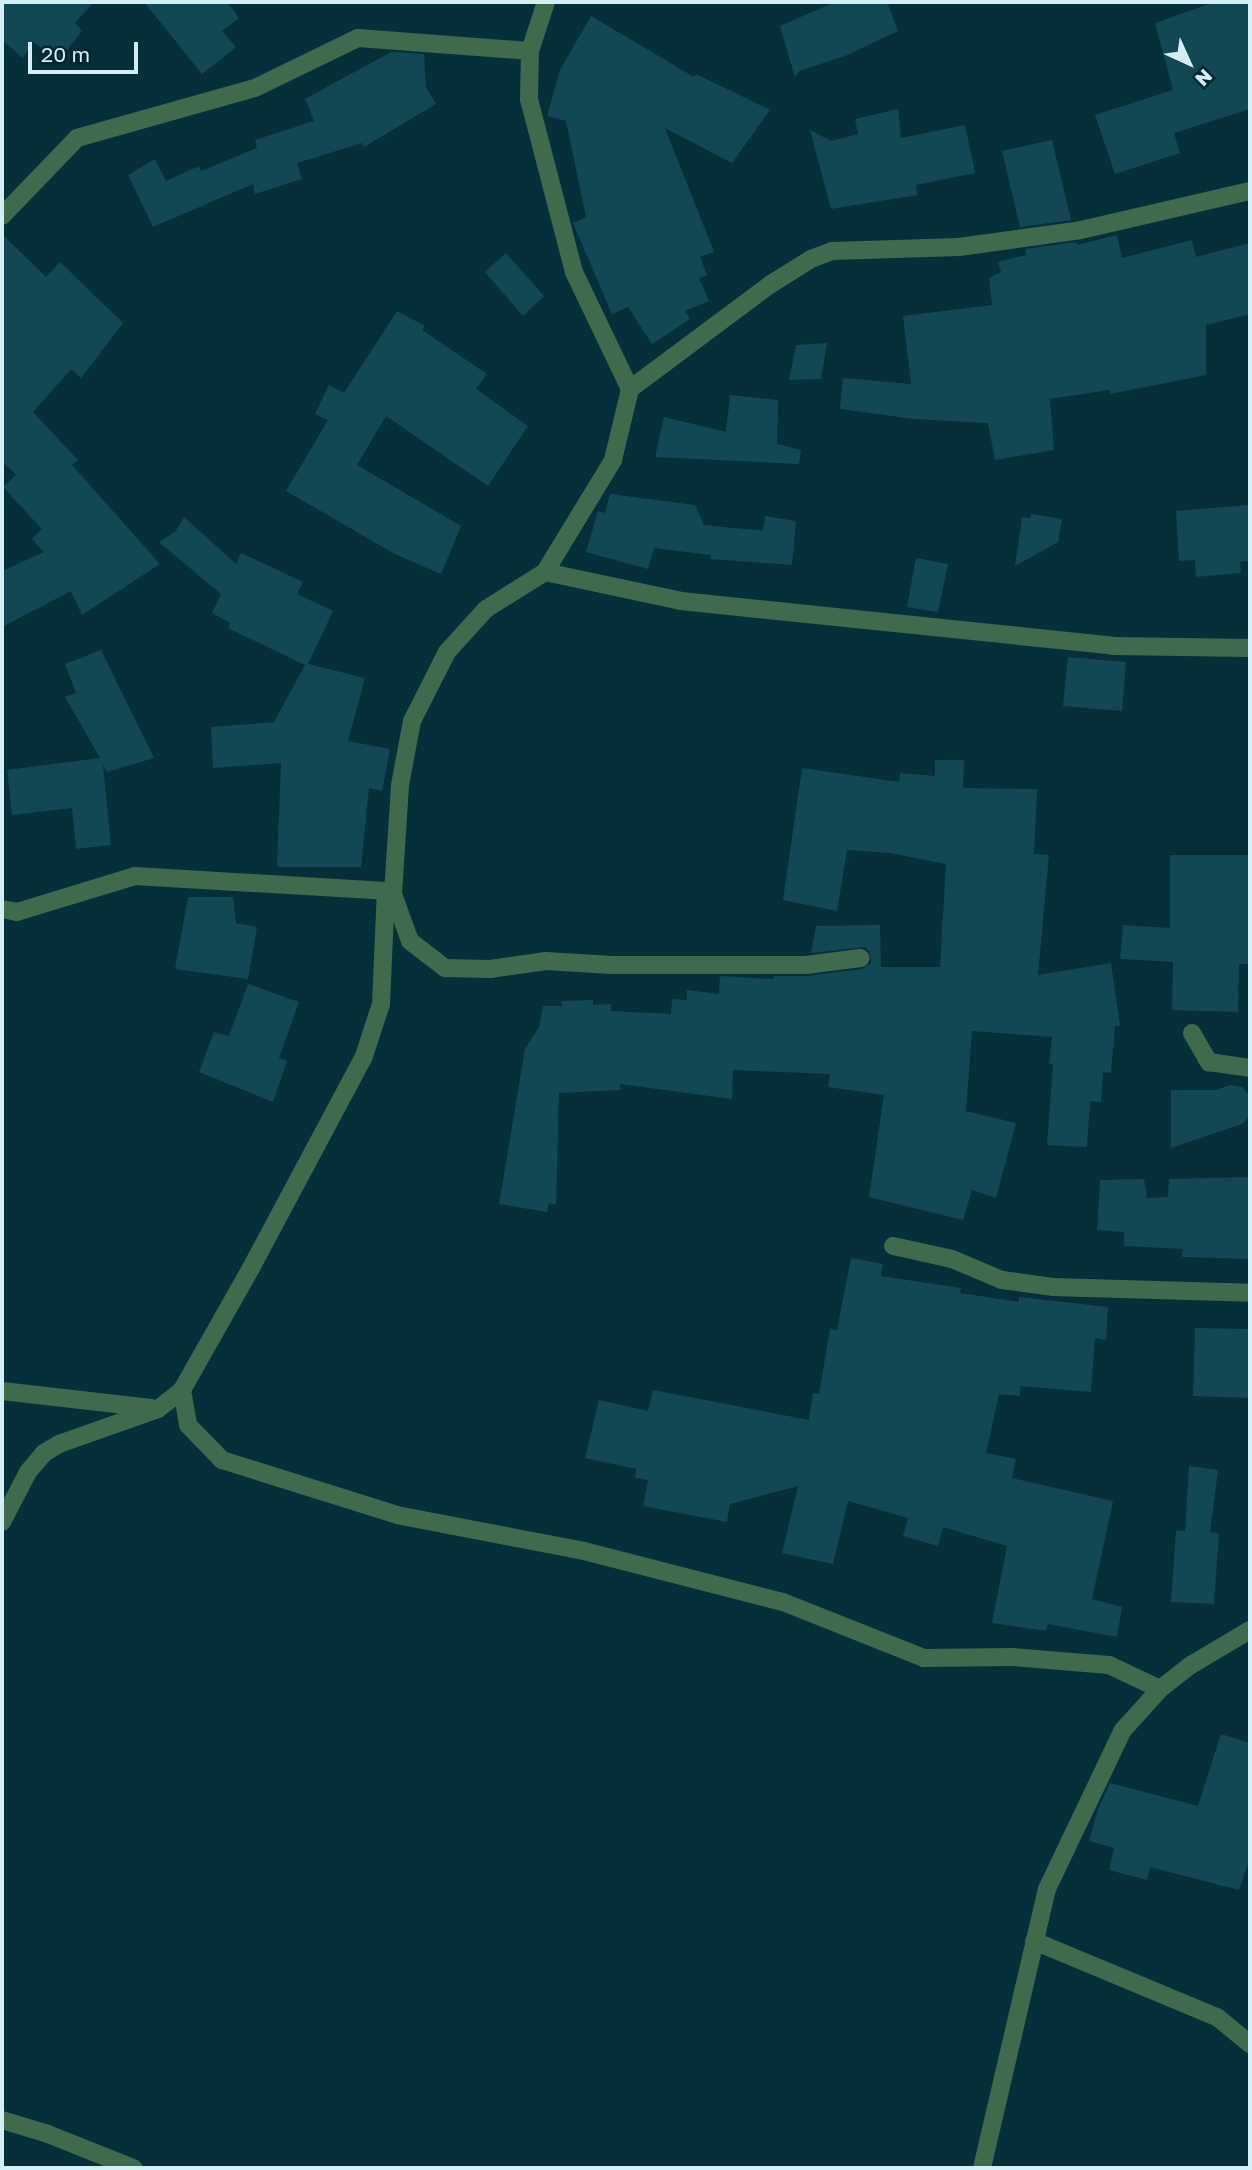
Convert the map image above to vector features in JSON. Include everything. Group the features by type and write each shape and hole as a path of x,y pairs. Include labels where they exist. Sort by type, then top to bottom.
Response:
{"street":[{"path":"2,1522 27,1472 44,1453 59,1444 158,1409 182,1390 251,1268 364,1056 382,1004 389,893 400,785 412,721 447,652 478,617 486,609 545,572 613,460 630,388 574,272 529,99 530,51 546,2"},
{"path":"2,216 77,138 255,88 358,38 530,51"},
{"path":"630,388 771,284 811,259 832,251 960,247 1081,230 1250,191"},
{"path":"545,572 681,601 1114,646 1250,648"},
{"path":"2,909 17,912 135,876 389,893"},
{"path":"389,893 410,941 445,968 490,969 546,961 612,965 806,965 860,958"},
{"path":"1192,1033 1209,1062 1250,1069"},
{"path":"893,1246 952,1259 1002,1279 1053,1287 1250,1293"},
{"path":"182,1390 188,1425 222,1460 397,1515 584,1551 783,1602 924,1658 1013,1657 1109,1665 1160,1689"},
{"path":"2,1391 158,1409"},
{"path":"982,2168 1047,1889 1123,1730 1160,1689 1191,1665 1250,1630"},
{"path":"1034,1941 1217,2017 1250,2044"},
{"path":"2,2120 48,2134 133,2168"}],"building":[{"path":"2,2 94,2 75,23 82,31 59,60 33,42 23,58 2,40"},
{"path":"144,2 227,2 239,18 222,31 236,47 202,74"},
{"path":"835,2 887,2 898,31 845,56 799,71 795,77 780,26"},
{"path":"1215,2 1250,2 1250,109 1174,133 1180,153 1115,174 1095,115 1173,90 1155,23"},
{"path":"591,16 694,77 696,74 770,110 732,163 665,128 714,252 700,257 707,275 699,278 709,301 685,311 690,319 652,344 628,307 612,314 573,223 586,217 566,121 547,116 560,70"},
{"path":"391,52 424,54 426,87 436,104 364,147 362,143 297,163 302,179 255,194 253,184 153,227 128,175 155,159 166,181 199,166 201,171 257,148 255,140 314,121 305,99"},
{"path":"898,109 901,138 965,125 975,173 916,185 917,195 831,209 810,130 831,141 858,134 855,119"},
{"path":"1052,140 1071,220 1020,227 1002,151"},
{"path":"2,234 46,277 60,262 123,323 81,378 71,369 33,412 78,460 72,465 160,564 82,615 71,591 2,627 2,571 44,552 32,539 42,529 3,487 16,475 2,461"},
{"path":"1117,235 1122,258 1192,240 1196,257 1250,243 1250,314 1206,325 1206,375 1110,394 1109,390 1050,399 1054,450 995,460 988,423 914,419 840,409 843,378 911,384 903,316 992,305 989,278 1001,272 998,262 1026,255 1025,249 1076,242 1077,245"},
{"path":"506,253 544,296 523,316 485,272"},
{"path":"397,311 425,326 422,330 487,374 476,389 528,426 488,486 386,416 357,465 461,526 441,574 395,554 286,491 328,420 315,414 329,385 344,393"},
{"path":"827,343 821,379 789,380 796,345"},
{"path":"730,395 778,400 777,444 801,450 799,464 655,457 664,417 726,432"},
{"path":"610,494 695,505 704,525 763,531 765,516 796,521 792,565 710,559 711,555 654,548 648,569 586,552 598,511 605,513"},
{"path":"1250,505 1250,561 1240,562 1241,573 1196,577 1195,560 1179,561 1176,511"},
{"path":"1031,514 1062,519 1058,542 1015,566 1022,517 1030,518"},
{"path":"184,517 236,564 241,553 303,582 297,594 333,611 308,664 365,678 348,741 390,749 382,791 369,788 361,867 277,867 281,763 213,768 211,727 274,722 305,665 228,628 230,623 212,613 221,594 159,542 175,532"},
{"path":"916,558 948,564 938,612 907,607"},
{"path":"101,650 154,758 107,772 103,765 111,845 76,849 72,808 12,815 7,770 100,758 65,697 76,693 65,664"},
{"path":"1068,657 1126,662 1122,711 1063,706"},
{"path":"935,760 964,760 963,788 1037,789 1034,854 1049,855 1038,975 1111,963 1120,1026 1115,1026 1111,1073 1103,1072 1101,1102 1090,1101 1087,1147 1047,1145 1053,1064 1049,1064 1052,1037 972,1031 966,1111 1016,1123 996,1198 972,1190 963,1220 869,1197 884,1095 828,1087 830,1074 733,1070 732,1099 620,1084 621,1090 559,1093 556,1205 549,1203 547,1212 499,1204 525,1049 539,1027 543,1006 562,1006 561,1001 593,1000 593,1005 611,1004 611,1011 671,1014 672,999 687,1000 687,990 719,994 720,976 774,979 774,976 807,976 862,969 871,963 870,952 865,947 811,953 816,926 880,925 881,967 940,967 946,864 890,853 847,850 837,911 783,900 802,768 899,782 900,773 935,776"},
{"path":"1170,855 1250,855 1250,964 1239,964 1238,1012 1172,1010 1173,962 1120,959 1123,925 1170,928"},
{"path":"188,897 233,897 236,923 257,927 248,979 175,969"},
{"path":"248,984 299,1002 279,1058 287,1061 273,1102 199,1072 214,1032 229,1036"},
{"path":"1230,1085 1242,1087 1250,1096 1250,1116 1242,1124 1171,1148 1171,1090 1216,1090"},
{"path":"1250,1177 1250,1259 1182,1257 1183,1249 1124,1246 1124,1232 1097,1230 1100,1180 1144,1179 1147,1198 1168,1197 1169,1179"},
{"path":"851,1258 883,1264 881,1276 961,1288 960,1293 1019,1302 1019,1297 1108,1307 1106,1340 1095,1338 1091,1392 1020,1386 1020,1396 999,1394 986,1453 1016,1459 1012,1478 1113,1501 1092,1599 1122,1607 1117,1637 1048,1624 1046,1631 992,1623 1007,1546 943,1527 938,1546 903,1536 908,1518 848,1501 833,1564 782,1553 798,1486 730,1504 727,1522 643,1506 648,1480 635,1478 636,1469 585,1458 599,1400 648,1411 653,1390 809,1420 813,1393 819,1394 830,1329 837,1330"},
{"path":"1195,1328 1250,1329 1250,1398 1193,1396"},
{"path":"1189,1466 1218,1470 1210,1532 1219,1533 1214,1604 1171,1602 1176,1530 1185,1531"},
{"path":"1221,1734 1250,1743 1250,1858 1239,1890 1150,1867 1147,1880 1109,1870 1114,1848 1089,1841 1098,1809 1110,1783 1198,1806"}]}
